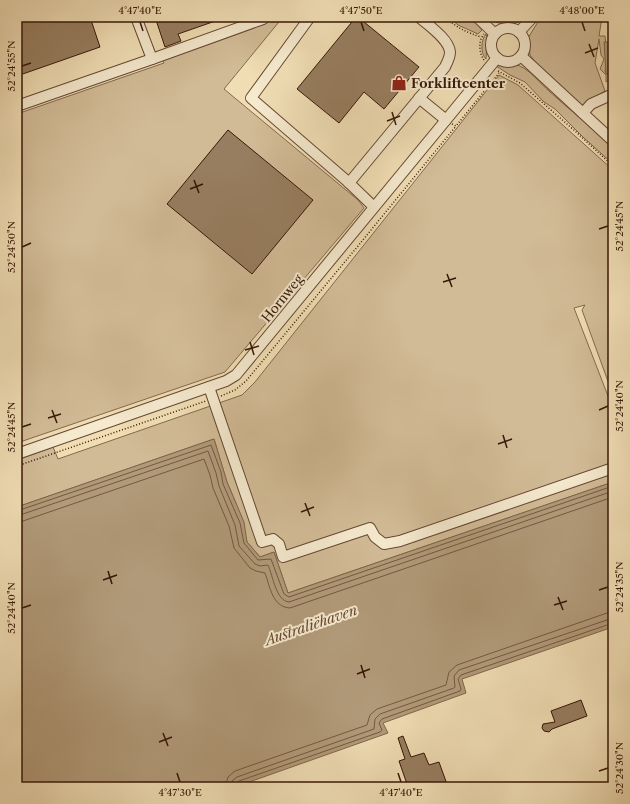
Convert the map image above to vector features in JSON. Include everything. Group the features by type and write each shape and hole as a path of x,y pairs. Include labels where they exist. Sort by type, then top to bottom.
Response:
{"street":[{"path":"136,17 152,59"},
{"path":"17,106 152,59 265,17"},
{"path":"310,17 250,98 349,183 374,207"},
{"path":"349,183 445,67 449,58 450,51 445,40 419,17"},
{"path":"477,17 496,34"},
{"path":"519,32 533,17"},
{"path":"504,29 519,32 524,42 523,52 512,62 501,61 493,54 491,44 496,34 504,29"},
{"path":"520,56 613,141"},
{"name":"Hornweg","path":"17,454 226,381 236,375 497,58"},
{"path":"583,113 591,104 613,94"},
{"path":"419,98 446,120"},
{"path":"209,387 262,542 273,539 278,544 283,557 370,528 375,537 384,544 400,541 613,468"}],"path":[{"path":"445,17 455,27 481,37"},
{"path":"17,466 213,399 235,390 246,381 499,73 520,83 613,166"},
{"path":"446,120 456,126"}],"shaded area":[{"path":"269,17 283,17 224,89 358,200 364,208 225,372 17,443 17,114 164,63 162,59"},
{"path":"449,17 470,17 482,30 478,34 458,25"},
{"path":"526,17 519,22 508,25 496,22"},
{"path":"541,17 602,17 599,36 605,36 607,55 605,72 613,75 613,77 606,82 606,75 600,69 604,59 601,55 599,39 595,63 605,91 582,106 541,70 530,55 528,38"},
{"path":"486,34 487,38 486,59 482,46"},
{"path":"514,64 529,72 613,147 613,164 555,109 544,102 525,82 496,66"},
{"path":"499,75 518,85 613,170 613,395 582,310 585,305 574,308 613,409 613,482 288,593 274,552 260,557 247,542 238,508 227,482 214,439 17,507 17,460 53,447 58,459 242,395 255,382"}],"water":[{"path":"604,42 613,42 613,75 606,74"},
{"name":"Australiëhaven","path":"214,439 227,482 244,522 247,542 260,557 274,552 288,593 613,482 613,627 462,679 466,693 383,723 388,733 235,787 17,787 17,507"}],"building":[{"path":"17,17 90,17 100,47 17,76"},
{"path":"155,17 224,18 178,34 181,41 165,47"},
{"path":"356,17 358,17 419,67 384,109 364,92 339,123 297,89"},
{"path":"228,130 313,200 252,274 167,204"},
{"path":"581,700 587,716 552,729 549,732 544,731 542,728 543,724 555,722 551,711"},
{"path":"403,736 411,757 424,753 429,765 439,762 448,787 408,787 399,761 405,759 398,738"}],"place":[{"name":"Forkliftcenter","path":"399,83"}]}
